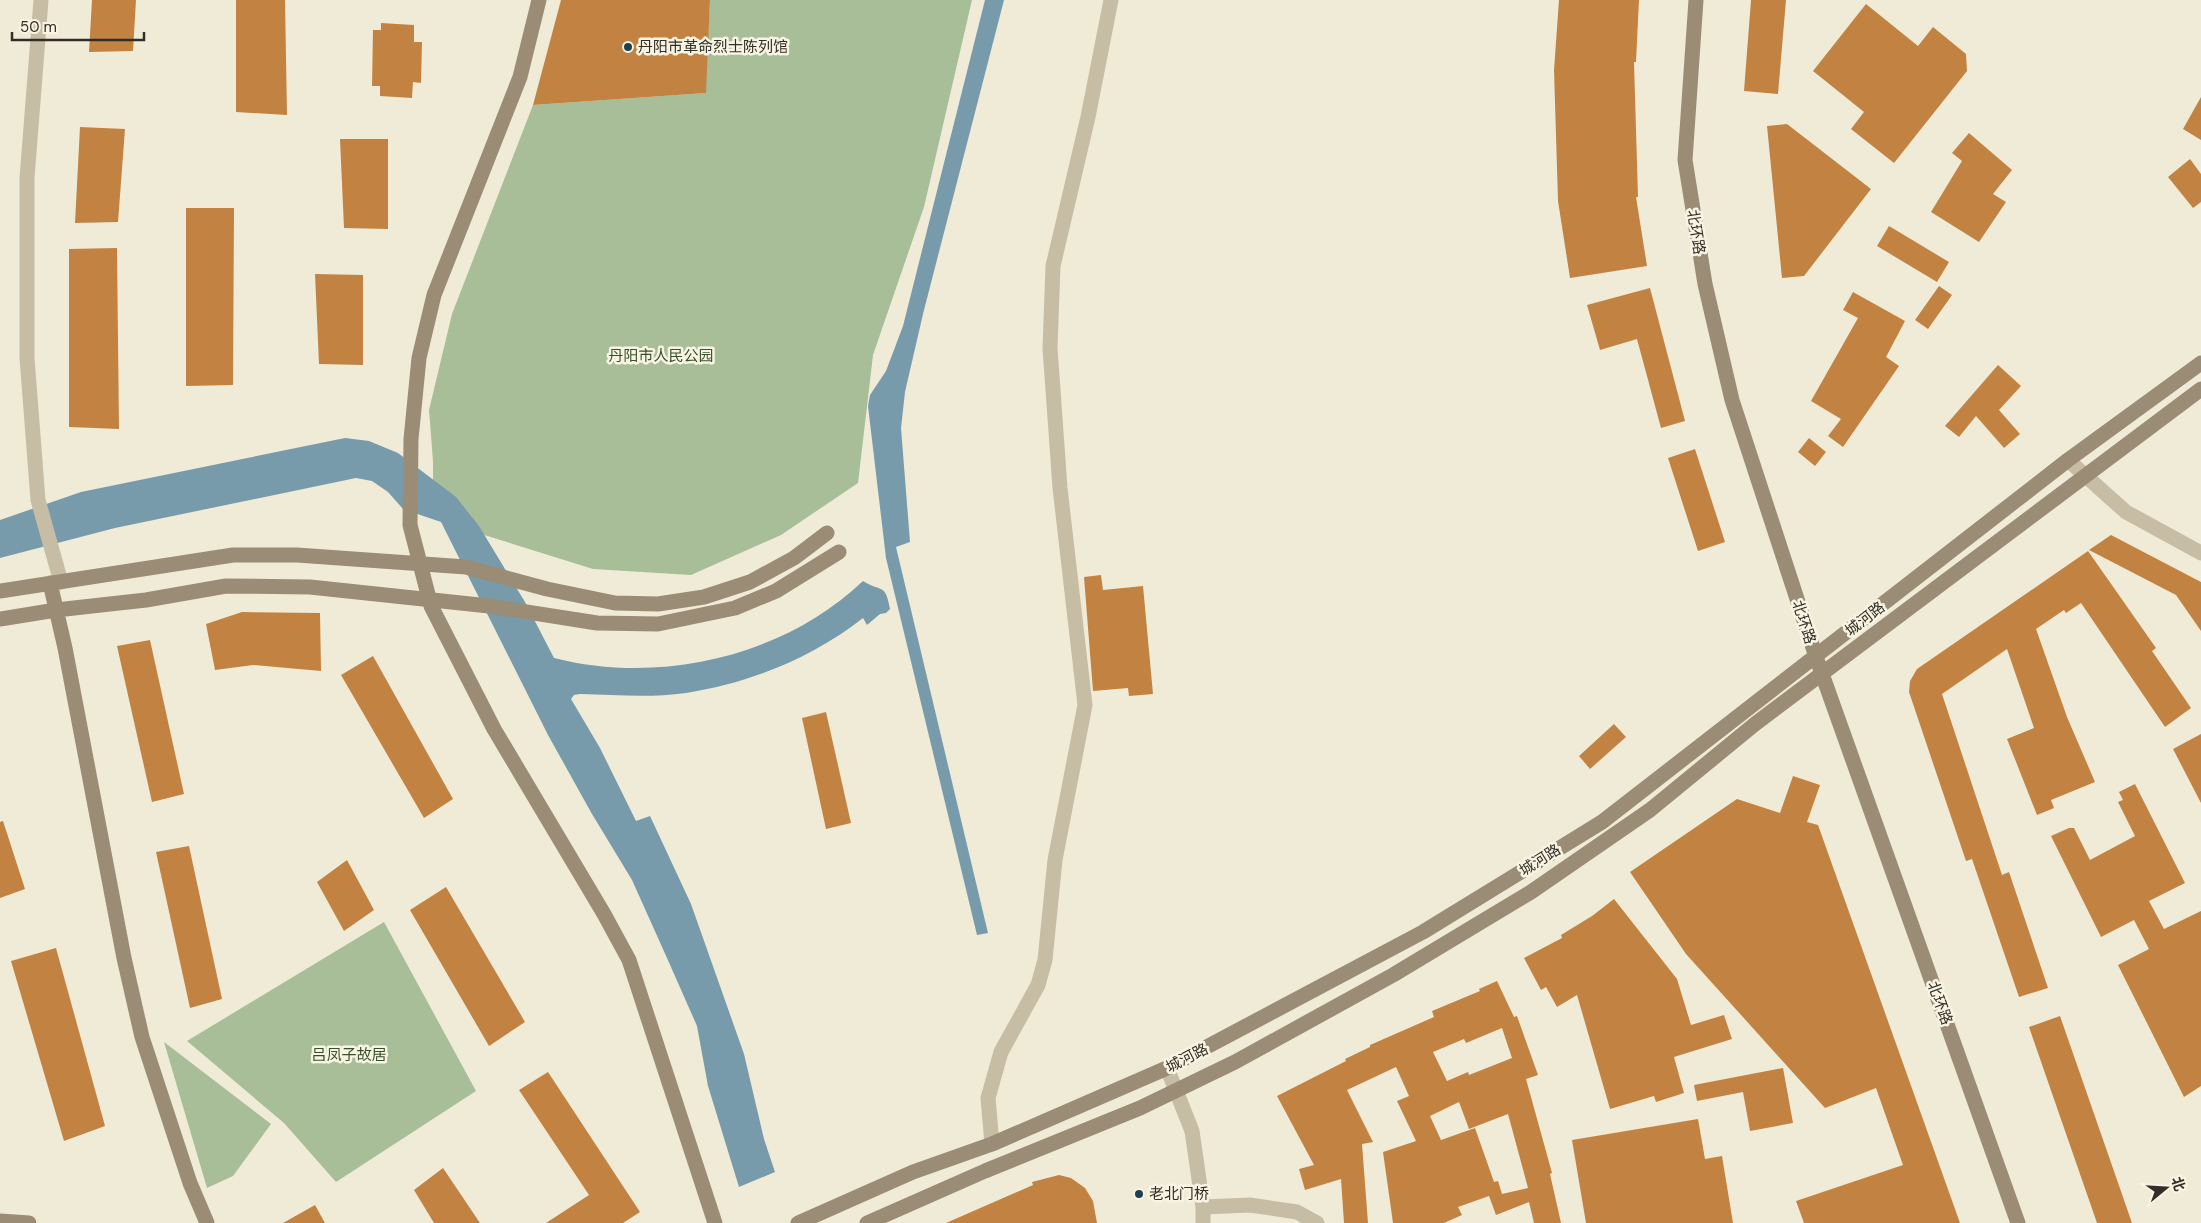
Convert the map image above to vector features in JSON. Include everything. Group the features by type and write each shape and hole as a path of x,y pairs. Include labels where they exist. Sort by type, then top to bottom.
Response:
{"main road":[{"path":"539,0 520,77 434,295 419,358 410,453 410,525 429,599 494,729 604,914 629,960 715,1223"},
{"name":"北环路","path":"1696,0 1685,160 1705,284 1732,400 1816,657 2018,1223"},
{"name":"城河路","path":"798,1223 913,1172 992,1144 1167,1068 1423,932 1602,822 2068,460 2201,363"},
{"name":"城河路","path":"867,1223 985,1170 1140,1108 1235,1062 1393,974 1531,892 1650,810 1754,724 2201,389"},
{"path":"0,592 233,555 298,555 460,566 520,582 615,603 658,604 695,598 736,588 794,558 827,533"},
{"path":"0,619 56,610 146,600 226,586 310,587 538,612 597,623 658,624 735,608 776,591 839,552"},
{"path":"56,582 56,610 67,658 124,958 142,1037 190,1183 207,1223"},
{"path":"0,1220 29,1223"}],"street":[{"path":"41,0 27,178 27,358 38,500 54,554 56,582"},
{"path":"992,1144 988,1098 1001,1052 1038,985 1045,960 1055,860 1085,706 1060,488 1050,348 1053,266 1088,117 1111,0"},
{"path":"2068,460 2126,512 2201,552"},
{"path":"1167,1068 1192,1131 1203,1207 1203,1223"},
{"path":"1203,1207 1250,1205 1297,1212 1317,1223"}],"green space":[{"name":"丹阳市人民公园","path":"710,0 972,0 924,207 873,355 858,483 781,535 691,575 593,569 433,519 433,461 429,410 452,314 533,105 705,93"},
{"name":"吕凤子故居","path":"384,922 476,1091 336,1182 284,1123 187,1041"},
{"path":"164,1042 271,1124 233,1176 207,1188"}],"water":[{"path":"985,0 1004,0 923,314 905,392 901,428 910,542 896,547 988,933 977,935 886,558 868,406 870,395 886,371 903,326"},
{"path":"345,438 369,441 398,453 456,497 479,526 525,602 554,658 594,666 636,668 677,666 718,658 758,646 796,629 831,607 863,581 884,591 890,609 886,613 880,614 867,625 863,618 823,645 801,657 757,675 710,689 673,695 580,694 574,695 571,699 600,748 636,821 650,816 691,904 744,1054 764,1139 775,1172 739,1187 708,1086 697,1026 667,958 632,880 592,814 548,735 441,522 403,509 388,492 372,481 356,478 115,528 0,558 0,520 81,492"}],"building":[{"path":"92,0 136,0 133,51 89,52"},
{"path":"236,0 285,0 287,115 236,112"},
{"name":"丹阳市革命烈士陈列馆","path":"561,0 710,0 706,93 533,105"},
{"path":"1559,0 1639,0 1636,62 1634,62 1638,197 1636,197 1647,266 1570,278 1558,201 1554,70"},
{"path":"1751,0 1786,0 1778,94 1744,91"},
{"path":"1866,4 1918,46 1933,27 1966,54 1967,71 1894,163 1851,129 1864,112 1813,71"},
{"path":"381,23 414,25 414,42 422,42 421,83 413,82 412,98 380,96 380,86 372,86 373,30 381,30"},
{"path":"2201,97 2201,140 2183,129"},
{"path":"1787,124 1871,189 1804,276 1782,278 1767,126"},
{"path":"80,127 125,129 118,222 75,223"},
{"path":"1969,133 2012,170 1993,194 2006,202 1979,242 1931,212 1962,161 1952,153"},
{"path":"340,139 388,139 388,229 344,228"},
{"path":"2190,159 2201,174 2201,202 2193,208 2168,177"},
{"path":"186,208 234,208 233,385 186,386"},
{"path":"1889,226 1949,262 1937,282 1877,246"},
{"path":"117,248 119,429 69,427 69,249"},
{"path":"315,274 363,275 363,365 319,364"},
{"path":"1939,286 1952,295 1928,329 1915,320"},
{"path":"1650,288 1685,421 1661,428 1637,339 1600,350 1587,305"},
{"path":"1853,292 1905,321 1886,357 1899,366 1843,447 1828,436 1841,419 1811,401 1858,318 1843,310"},
{"path":"1998,365 2021,386 1999,410 2020,434 2004,448 1976,416 1959,437 1945,426"},
{"path":"1809,438 1826,452 1815,466 1798,452"},
{"path":"1695,449 1725,542 1698,551 1668,458"},
{"path":"2111,535 2201,582 2201,631 2176,595 2089,550"},
{"path":"2088,551 2156,648 2152,651 2191,708 2165,727 2081,603 2066,613 2064,610 2036,629 2067,717 2095,782 2051,800 2054,808 2037,815 2007,739 2034,728 2007,649 1942,694 2002,875 2009,872 2048,988 2019,997 1972,859 1966,861 1909,692 1910,681 1917,669"},
{"path":"1101,575 1103,590 1143,586 1153,694 1129,696 1128,688 1093,691 1084,577"},
{"path":"242,612 320,613 321,671 253,665 215,670 206,624"},
{"path":"150,640 184,794 152,802 117,646"},
{"path":"373,656 453,799 424,818 341,675"},
{"path":"826,712 851,823 826,829 802,718"},
{"path":"1614,724 1626,737 1590,769 1579,756"},
{"path":"2201,734 2201,803 2173,749"},
{"path":"1793,776 1820,785 1807,822 1818,825 1960,1223 1804,1223 1796,1201 1903,1165 1876,1088 1825,1108 1686,954 1630,872 1737,799 1780,813"},
{"path":"2135,784 2185,883 2149,901 2164,929 2201,911 2201,1086 2184,1097 2118,965 2149,949 2134,920 2101,937 2051,836 2069,828 2074,828 2090,860 2135,836 2118,802 2123,800 2119,792"},
{"path":"3,821 25,889 0,898 0,822"},
{"path":"189,846 222,999 190,1008 156,852"},
{"path":"347,860 374,910 344,931 317,882"},
{"path":"446,887 525,1022 489,1046 410,910"},
{"path":"1614,899 1677,979 1691,1025 1724,1015 1732,1039 1674,1057 1684,1093 1656,1102 1654,1096 1610,1109 1577,995 1557,1007 1546,987 1541,990 1524,958 1562,938 1561,935 1592,916"},
{"path":"56,948 105,1126 64,1141 11,961"},
{"path":"1497,981 1514,1017 1517,1016 1538,1075 1526,1079 1552,1173 1550,1174 1561,1223 1534,1223 1529,1202 1496,1215 1489,1196 1458,1207 1462,1215 1444,1223 1393,1223 1383,1152 1416,1141 1397,1101 1409,1096 1396,1067 1347,1090 1373,1142 1362,1144 1368,1223 1344,1223 1341,1179 1305,1190 1299,1169 1314,1165 1277,1096 1346,1061 1345,1059 1370,1047 1370,1045 1434,1017 1432,1011 1480,991 1479,989","holes":["1502,1028 1512,1058 1469,1075 1468,1072 1447,1081 1433,1052 1464,1039 1466,1043","1459,1102 1469,1129 1508,1114 1528,1188 1502,1194 1498,1181 1494,1182 1475,1128 1441,1140 1430,1116"]},
{"path":"2060,1016 2132,1223 2097,1223 2029,1027"},
{"path":"1783,1068 1793,1123 1750,1131 1743,1092 1697,1101 1694,1085"},
{"path":"548,1072 640,1212 623,1223 546,1223 589,1195 519,1090"},
{"path":"1698,1119 1705,1159 1722,1156 1733,1223 1586,1223 1572,1140"},
{"path":"443,1168 480,1223 434,1223 414,1190"},
{"path":"1059,1175 1071,1178 1085,1188 1093,1201 1097,1223 946,1223 1033,1185 1032,1182"},
{"path":"315,1205 325,1223 283,1223"}],"place":[{"name":"丹阳市革命烈士陈列馆","path":"628,47"},
{"name":"老北门桥","path":"1139,1194"}]}
